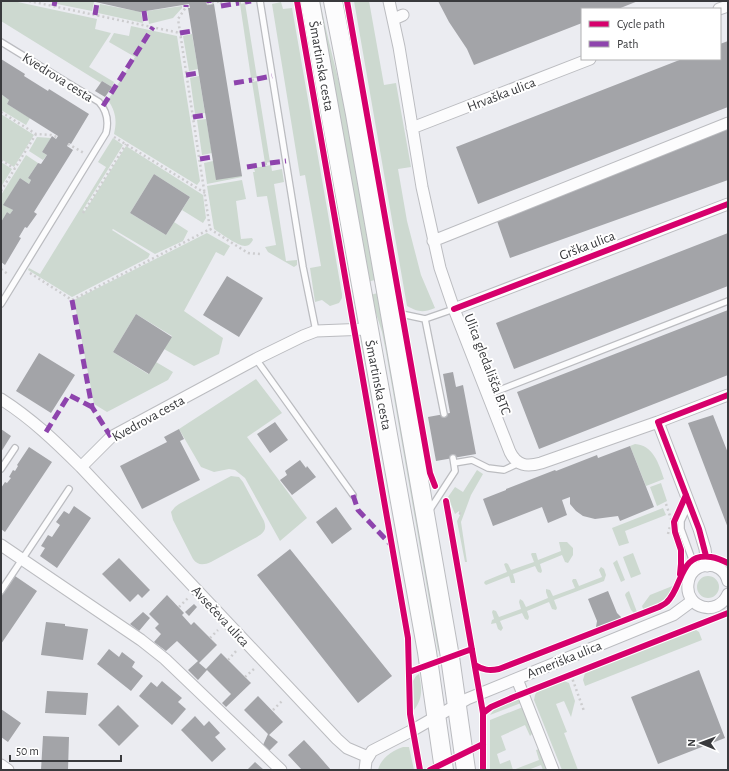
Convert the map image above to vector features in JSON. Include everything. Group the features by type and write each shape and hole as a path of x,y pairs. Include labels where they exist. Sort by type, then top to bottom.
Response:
{"main road":[{"name":"Šmartinska cesta","path":"310,1 427,652 444,770"},
{"name":"Šmartinska cesta","path":"333,1 355,114 450,657 466,770"}],"street":[{"name":"Ulica gledališča BTC","path":"390,1 398,17 412,128 433,241 442,275 510,452 515,461 519,463"},
{"name":"Hrvaška ulica","path":"412,128 587,60"},
{"path":"433,241 728,123"},
{"name":"Grška ulica","path":"454,309 728,204"},
{"name":"Kvedrova cesta","path":"81,467 111,436 256,359 303,336 316,331 368,329"},
{"path":"519,463 525,465 537,464 658,422 728,395"},
{"path":"1,399 46,432 81,467"},
{"path":"658,422 688,499 705,549 706,566"},
{"name":"Avsečeva ulica","path":"81,467 337,739 347,748 368,757"},
{"path":"1,545 141,640 165,659 281,770"},
{"path":"728,581 727,577 720,568 701,566 691,575 687,586 688,593 692,601 703,607 713,607 722,603 728,594"},
{"name":"Ameriška ulica","path":"368,757 372,751 378,747 491,688 517,679 673,615 692,601"},
{"path":"517,679 553,770"},
{"path":"366,770 368,757"},
{"path":"1,765 8,770"}],"lane":[{"path":"260,1 303,267 316,331"},
{"name":"Kvedrova cesta","path":"1,42 99,102 103,106 107,116 108,126 106,133"},
{"path":"1,304 106,133"},
{"path":"487,395 728,301"},
{"path":"389,311 424,319 454,309"},
{"path":"424,319 444,414"},
{"path":"256,359 353,495"},
{"path":"1,469 15,448"},
{"path":"425,518 455,471 453,461 472,460 488,468 504,470 519,463"},
{"path":"1,591 69,489"},
{"path":"688,499 681,521 681,529 696,570"}],"path":[{"path":"29,1 180,33"},
{"path":"206,4 221,1 221,6"},
{"path":"239,3 245,2"},
{"path":"189,6 186,7 178,19 210,229 248,253 260,254"},
{"path":"252,80 257,79"},
{"path":"1,112 36,134 51,135 57,138"},
{"path":"106,133 205,194"},
{"path":"1,191 36,134"},
{"path":"68,144 91,157"},
{"path":"83,213 126,144"},
{"path":"1,160 15,169"},
{"path":"265,164 270,163"},
{"path":"23,269 72,300 210,229"},
{"path":"671,533 674,522 688,499"},
{"path":"666,504 672,521 671,533"},
{"path":"459,513 463,515"},
{"path":"179,607 189,597"},
{"path":"571,675 584,711"}],"shaded area":[{"path":"1,1 13,1 97,19 95,29 111,33 89,67 114,82 112,87 102,81 101,83 1,21"},
{"path":"58,1 94,2 92,11 57,4"},
{"path":"318,1 320,1 345,108 357,172 375,280 367,282"},
{"path":"354,1 369,1 384,85 396,83 411,167 398,169 407,221 421,275 435,308 427,311 418,311 407,306"},
{"path":"281,2 283,9 292,8 342,294 342,298 339,303 330,306 322,300 315,302 310,268 321,266 305,175 300,176 272,4"},
{"path":"245,3 257,78 251,78 240,4"},
{"path":"100,4 141,12 143,23 98,13"},
{"path":"182,6 173,18 149,24 147,11"},
{"path":"131,26 177,36 200,181 197,185 114,134 115,117 108,100 135,57 109,42 114,33 129,36"},
{"path":"192,34 198,69 189,71 183,36"},
{"path":"199,76 205,113 195,114 190,78"},
{"path":"257,81 270,162 265,163 252,82"},
{"path":"1,94 9,100 7,104 30,118 26,125 1,110"},
{"path":"1,114 34,135 14,167 1,159"},
{"path":"206,119 212,153 202,155 197,120"},
{"path":"37,137 51,138 42,152 47,155 43,160 29,151"},
{"path":"113,138 123,145 83,210 85,211 126,146 203,195 206,218 203,223 182,210 190,197 154,174 130,213 166,235 174,222 188,231 183,241 155,254 113,229 112,230 150,254 148,258 72,297 28,270 29,268 40,274 106,167 98,162"},
{"path":"26,155 38,163 28,178 31,180 29,184 20,178 4,205 13,210 10,214 7,212 1,222 1,195"},
{"path":"213,161 242,177 207,184 204,163"},
{"path":"1,162 12,169 1,187"},
{"path":"271,165 272,171 282,169 284,182 274,184 286,261 297,260 297,265 294,267 268,252 265,247 276,245 267,196 257,197 253,172 255,172 254,168"},
{"path":"242,180 246,199 236,201 241,239 252,238 253,240 249,245 245,246 234,242 214,229 207,186"},
{"path":"207,233 230,246 224,256 216,252 184,311 223,338 219,354 194,366 164,349 172,336 136,314 113,352 148,374 156,362 173,372 168,380 107,412 94,404 74,300"},
{"path":"378,293 440,650 438,651 386,352 382,332 370,295"},
{"path":"256,379 282,413 247,437 307,518 280,541 245,478 235,470 229,469 214,472 201,467 179,429"},
{"path":"635,444 641,445 651,452 660,467 664,479 646,486 630,446"},
{"path":"477,470 483,474 471,495 461,522 467,562 465,562 457,521 460,515 459,511 455,514 448,497 455,487 463,492"},
{"path":"231,476 239,477 243,482 264,521 264,530 257,537 211,562 199,564 193,559 173,520 171,512 179,504"},
{"path":"661,483 667,501 657,506 650,487"},
{"path":"663,508 666,515 625,531 629,543 619,546 612,528"},
{"path":"559,542 567,542 573,548 573,555 568,563 565,562 562,555 540,564 542,571 541,573 538,572 535,566 513,574 515,583 511,583 509,576 486,585 484,583 485,581 507,572 504,564 506,563 511,570 534,562 532,553 536,553 538,560 561,551"},
{"path":"633,553 641,574 631,578 623,557"},
{"path":"617,560 625,580 621,582 613,563"},
{"path":"601,567 604,569 606,575 604,581 554,600 557,608 556,610 552,609 549,602 527,611 529,617 528,620 525,619 522,613 500,621 503,628 501,631 498,629 496,623 491,624 492,620 494,619 492,612 493,610 496,611 499,617 521,609 519,602 520,599 526,607 548,598 546,589 550,590 553,596 575,588 572,581 573,579 576,579 579,586 602,577 599,570"},
{"path":"708,576 716,579 719,587 716,595 708,598 700,595 697,587 700,579"},
{"path":"675,585 663,601 644,611 642,606 650,595"},
{"path":"629,591 637,612 634,613 631,610 625,595"},
{"path":"696,630 699,632 702,640 585,686 583,680 585,673"},
{"path":"419,674 421,693 419,702 414,710 413,681"},
{"path":"564,681 569,683 575,701 571,717 564,701 556,704 567,732 564,733 578,770 562,770 534,700 537,691"},
{"path":"517,699 521,703 490,715 496,707"},
{"path":"523,707 533,733 530,736 525,725 501,736 506,750 497,754 500,764 510,760 513,770 490,770 490,720"},
{"path":"403,747 409,747 414,770 378,770 384,759"},
{"path":"539,749 547,770 543,770 541,765 528,770 513,770 539,760 536,750"}],"building":[{"path":"91,1 206,1 207,5 214,4 242,176 216,180 188,8 190,8 189,4 140,12"},
{"path":"438,1 638,1 620,8 581,8 581,23 474,65 467,49 449,22"},
{"path":"728,41 728,107 478,204 456,147 679,60 721,60 721,44"},
{"path":"1,59 48,91 49,89 89,114 71,144 69,143 67,146 73,150 34,212 37,214 27,228 25,227 19,237 21,238 5,265 1,262 1,222 7,212 10,214 13,210 3,205 20,178 29,184 31,180 28,178 38,163 41,164 47,155 42,152 52,136 56,139 58,136 7,104 9,100 1,94"},
{"path":"102,81 112,87 105,97 95,91"},
{"path":"728,125 728,180 510,258 496,218"},
{"path":"154,174 190,197 166,235 130,213"},
{"path":"728,233 728,286 514,369 496,323"},
{"path":"227,276 263,298 239,337 203,315"},
{"path":"728,310 728,375 539,449 517,392"},
{"path":"136,314 172,337 149,374 113,352"},
{"path":"39,353 75,375 51,413 16,391"},
{"path":"453,372 456,387 463,385 476,454 436,461 428,417 450,413 443,374"},
{"path":"713,415 728,453 728,528 688,423"},
{"path":"275,422 288,440 270,453 257,434"},
{"path":"1,429 11,436 1,452"},
{"path":"179,429 184,439 180,441 200,480 142,509 120,466 167,442 164,437"},
{"path":"630,446 654,507 620,521 618,516 595,519 583,516 576,511 570,504 570,497 562,500 567,515 548,523 542,507 493,526 483,499 555,470 556,471 597,455 598,458"},
{"path":"29,447 52,462 5,532 1,529 1,488 5,482 7,483 11,478 9,477 13,470 15,471 18,466 17,465"},
{"path":"300,460 316,477 292,495 280,480 287,475 285,471"},
{"path":"74,506 91,518 57,568 40,556 45,548 41,546 48,535 52,537 60,525 56,522 64,511 69,514"},
{"path":"336,507 352,529 332,544 316,522"},
{"path":"290,549 392,676 358,703 257,575"},
{"path":"119,558 150,590 142,598 138,594 130,602 102,574"},
{"path":"15,576 37,591 1,644 1,597"},
{"path":"608,591 617,613 621,617 621,624 601,632 596,627 597,621 588,599"},
{"path":"167,595 184,613 182,615 191,625 194,622 217,645 199,663 206,669 221,653 251,683 226,707 222,703 231,694 207,670 198,680 188,670 198,661 177,641 166,651 154,642 161,634 155,628 159,624 149,614"},
{"path":"194,604 197,607 189,616 185,612"},
{"path":"143,612 150,618 139,631 130,624"},
{"path":"46,622 88,629 83,660 41,655"},
{"path":"109,649 119,657 122,652 135,662 132,667 143,676 131,691 97,664"},
{"path":"699,670 725,738 658,764 631,697"},
{"path":"162,681 182,698 178,702 186,709 172,725 139,696 151,682 157,687"},
{"path":"47,691 88,693 86,715 45,713"},
{"path":"258,696 283,722 269,735 278,742 269,751 263,745 268,734 244,710"},
{"path":"118,705 139,726 119,746 98,725"},
{"path":"1,709 21,723 8,742 1,737"},
{"path":"195,716 204,726 209,721 220,733 215,737 226,749 212,762 181,730"},
{"path":"43,736 69,737 68,770 41,770"},
{"path":"304,740 331,770 302,770 288,755"},
{"path":"255,762 264,770 247,770"}],"marked path":[{"path":"54,6 55,1"},
{"path":"245,2 251,1"},
{"path":"95,15 97,3"},
{"path":"221,6 239,3"},
{"path":"144,11 146,25"},
{"path":"103,106 153,27"},
{"path":"180,33 192,31"},
{"path":"186,75 198,73"},
{"path":"257,79 272,76"},
{"path":"234,83 252,80"},
{"path":"193,117 206,115"},
{"path":"200,159 212,157"},
{"path":"270,163 286,161"},
{"path":"247,167 265,164"},
{"path":"72,300 92,407 111,437"},
{"path":"46,432 69,395 92,407"},
{"path":"353,495 358,510 391,545"}],"cycle path":[{"path":"297,1 408,638 410,714 420,770"},
{"path":"347,1 430,473 435,486"},
{"path":"454,309 728,204"},
{"path":"706,556 699,529 658,422 728,395"},
{"path":"680,574 681,550 675,532 674,522 686,495"},
{"path":"446,501 483,713 483,770"},
{"path":"475,665 486,670 499,669 659,607 666,603 672,596 687,565 693,560 701,557 711,557 728,563"},
{"path":"483,713 491,707 514,697 728,613"},
{"path":"409,672 472,649"},
{"path":"430,770 483,744"}]}
